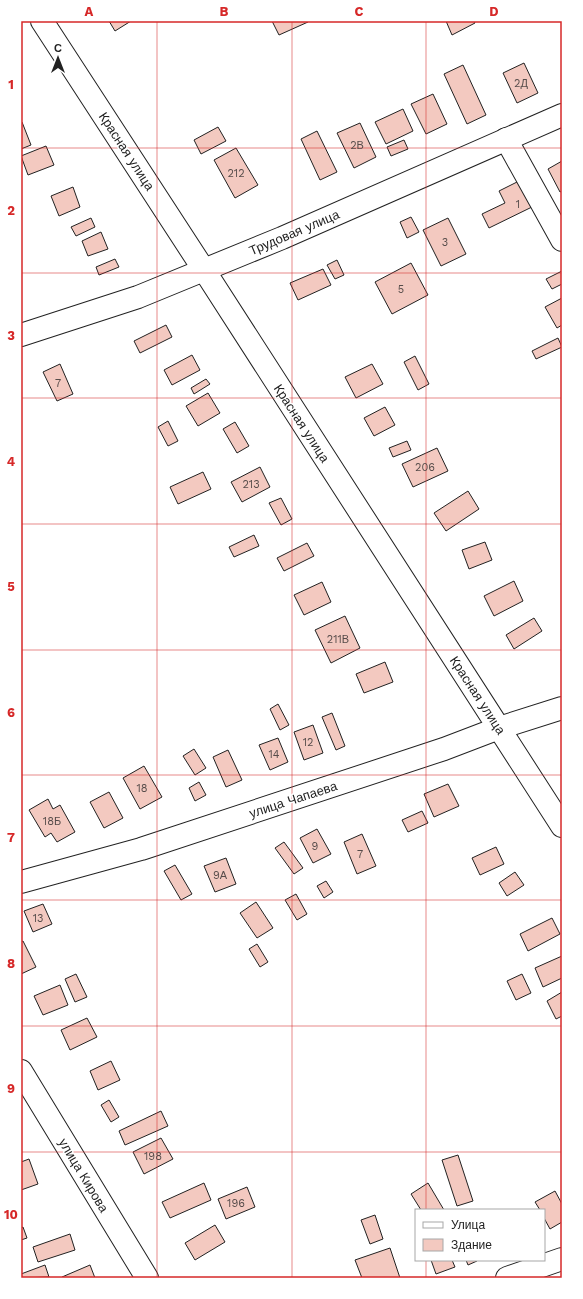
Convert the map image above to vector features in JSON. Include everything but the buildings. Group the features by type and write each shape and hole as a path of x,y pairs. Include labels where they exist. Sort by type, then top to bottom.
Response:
{"street":[{"name":"Красная улица","path":"42,21 562,826"},
{"name":"Трудовая улица","path":"21,334 138,297 282,238 562,114"},
{"path":"506,139 562,240"},
{"name":"улица Чапаева","path":"21,882 141,849 444,749 499,728 562,708"},
{"name":"улица Кирова","path":"21,1071 147,1278"},
{"path":"507,1278 562,1259"}]}
